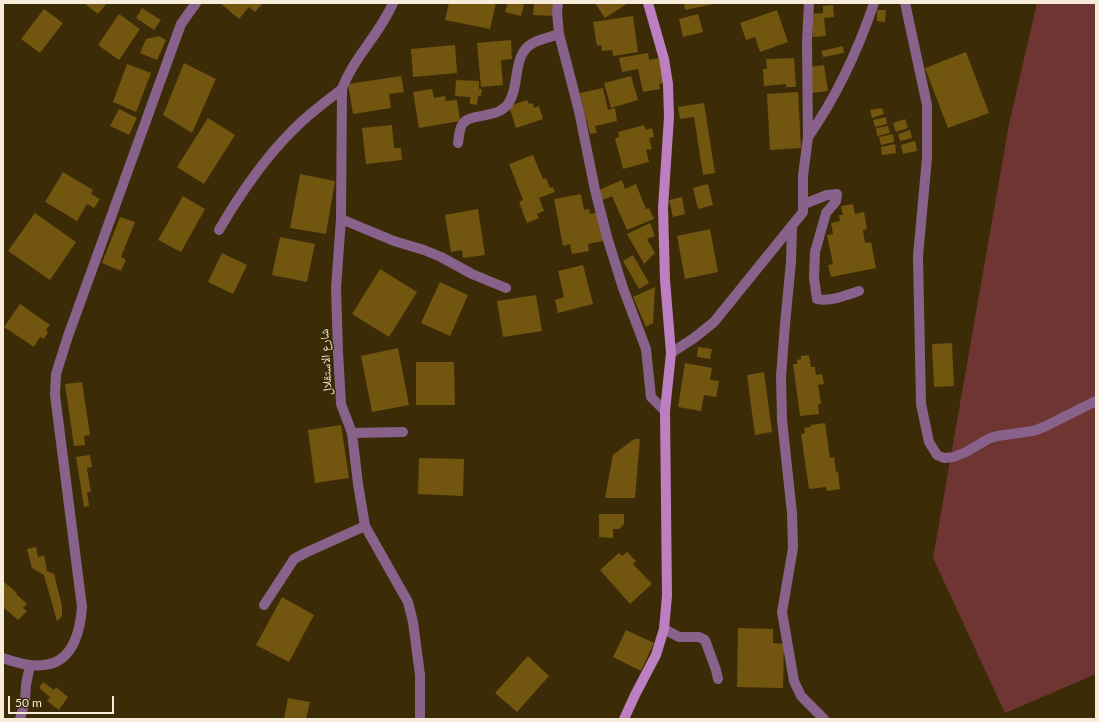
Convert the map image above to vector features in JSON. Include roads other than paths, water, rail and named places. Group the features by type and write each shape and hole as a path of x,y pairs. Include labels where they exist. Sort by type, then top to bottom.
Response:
{"main road":[{"path":"624,719 635,694 656,655 664,629 667,596 665,411 670,353 665,280 663,208 669,117 668,84 664,59 648,3"}],"street":[{"path":"3,658 30,665 52,664 62,659 71,649 77,637 81,622 82,607 54,395 56,374 68,336 181,24 196,3"},
{"name":"شارع الاستقلال","path":"392,3 377,32 346,76 342,89 341,219 336,288 338,352 342,404 352,433 365,526 408,602 413,622 420,674 420,719"},
{"path":"558,3 557,13 559,34 579,111 606,237 646,349 651,397 665,411"},
{"path":"670,353 694,338 714,322 803,212 803,176 808,137 806,41 809,3"},
{"path":"808,137 821,119 855,54 874,3"},
{"path":"905,3 927,105 927,158 918,256 921,404 929,442 937,455 944,458 954,457 988,439 997,436 1033,431 1044,427 1096,401"},
{"path":"458,143 462,126 465,121 470,118 496,113 508,104 515,86 520,56 526,48 533,43 559,34"},
{"path":"219,230 236,201 272,153 292,130 342,89"},
{"path":"804,204 827,195 837,194 836,201 826,213 815,252 814,278 817,299 831,299 859,291"},
{"path":"341,219 394,241 441,257 472,274 506,288"},
{"path":"792,227 791,262 781,377 782,420 792,513 793,548 782,612 794,681 801,696 824,719"},
{"path":"352,433 403,432"},
{"path":"264,605 294,559 365,526"},
{"path":"664,629 679,637 699,637 705,640 718,679"},
{"path":"20,719 25,701 26,685 30,665"}]}
